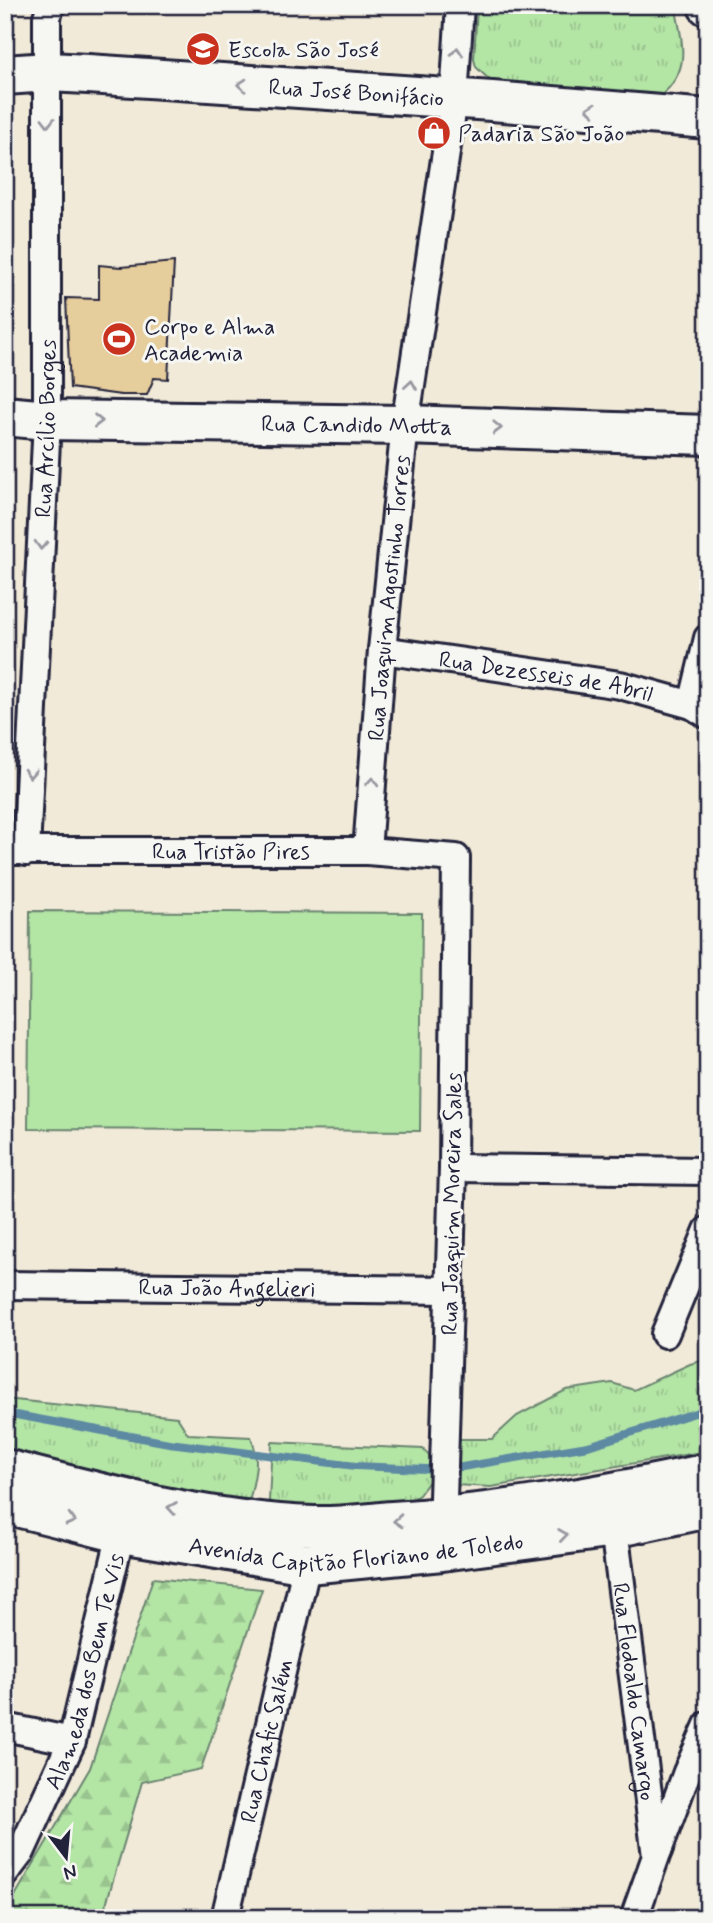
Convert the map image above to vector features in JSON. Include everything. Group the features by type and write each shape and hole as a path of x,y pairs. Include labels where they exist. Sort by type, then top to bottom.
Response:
{"street":[{"name":"Rua Arcílio Borges","path":"15,852 47,420 47,17 51,5"},
{"name":"Rua Joaquim Agostinho Torres","path":"367,850 382,650 405,425 454,99 460,5"},
{"name":"Rua José Bonifácio","path":"5,75 48,72 708,119"},
{"name":"Rua Candido Motta","path":"5,416 47,420 405,425 708,435"},
{"path":"700,710 708,638"},
{"name":"Rua Dezesseis de Abril","path":"382,650 620,685 700,710"},
{"name":"Rua Tristão Pires","path":"15,852 367,850 456,858"},
{"name":"Rua Joaquim Moreira Sales","path":"442,1518 453,1168 456,858"},
{"path":"453,1168 708,1171"},
{"path":"666,1334 708,1230"},
{"name":"Rua João Angelieri","path":"5,1285 449,1290"},
{"name":"Avenida Capitão Floriano de Toledo","path":"5,1469 125,1517 307,1564 442,1518"},
{"name":"Avenida Capitão Floriano de Toledo","path":"612,1511 708,1473"},
{"name":"Avenida Capitão Floriano de Toledo","path":"5,1504 125,1517 316,1526 442,1518 708,1508"},
{"name":"Rua Flodoaldo Camargo","path":"612,1511 656,1856"},
{"name":"Alameda dos Bem Te Vis","path":"5,1873 21,1852 72,1741 125,1517"},
{"name":"Rua Chafic Salém","path":"225,1918 307,1564"},
{"name":"Rua Flodoaldo Camargo","path":"634,1918 656,1856 698,1773 708,1726"},
{"path":"5,1727 72,1741"}],"green space":[{"path":"477,5 675,5 681,33 680,69 675,80 654,101 496,86 476,67 474,59"},
{"path":"30,911 422,913 420,1131 28,1129"},
{"path":"708,1359 708,1451 491,1487 455,1485 459,1439 492,1439 517,1416 566,1390 612,1383 634,1390 690,1364"},
{"path":"5,1399 177,1417 188,1434 251,1437 256,1460 250,1498 243,1502 149,1485 5,1452"},
{"path":"272,1442 423,1449 432,1459 430,1480 419,1495 398,1507 273,1505 269,1501"},
{"path":"153,1578 262,1589 201,1769 142,1782 104,1911 98,1918 5,1918 5,1908 12,1901 90,1768"}],"building":[{"name":"Corpo e Alma Academia","path":"174,262 168,379 154,378 147,395 121,395 70,388 66,298 99,299 99,265 121,267"}],"waterway":[{"path":"5,1413 169,1443 356,1466 426,1469 462,1467 588,1446 708,1409"}],"place":[{"name":"Escola São José","path":"203,49"},
{"name":"Padaria São João","path":"434,133"},
{"name":"Corpo e Alma Academia","path":"119,339"}]}
